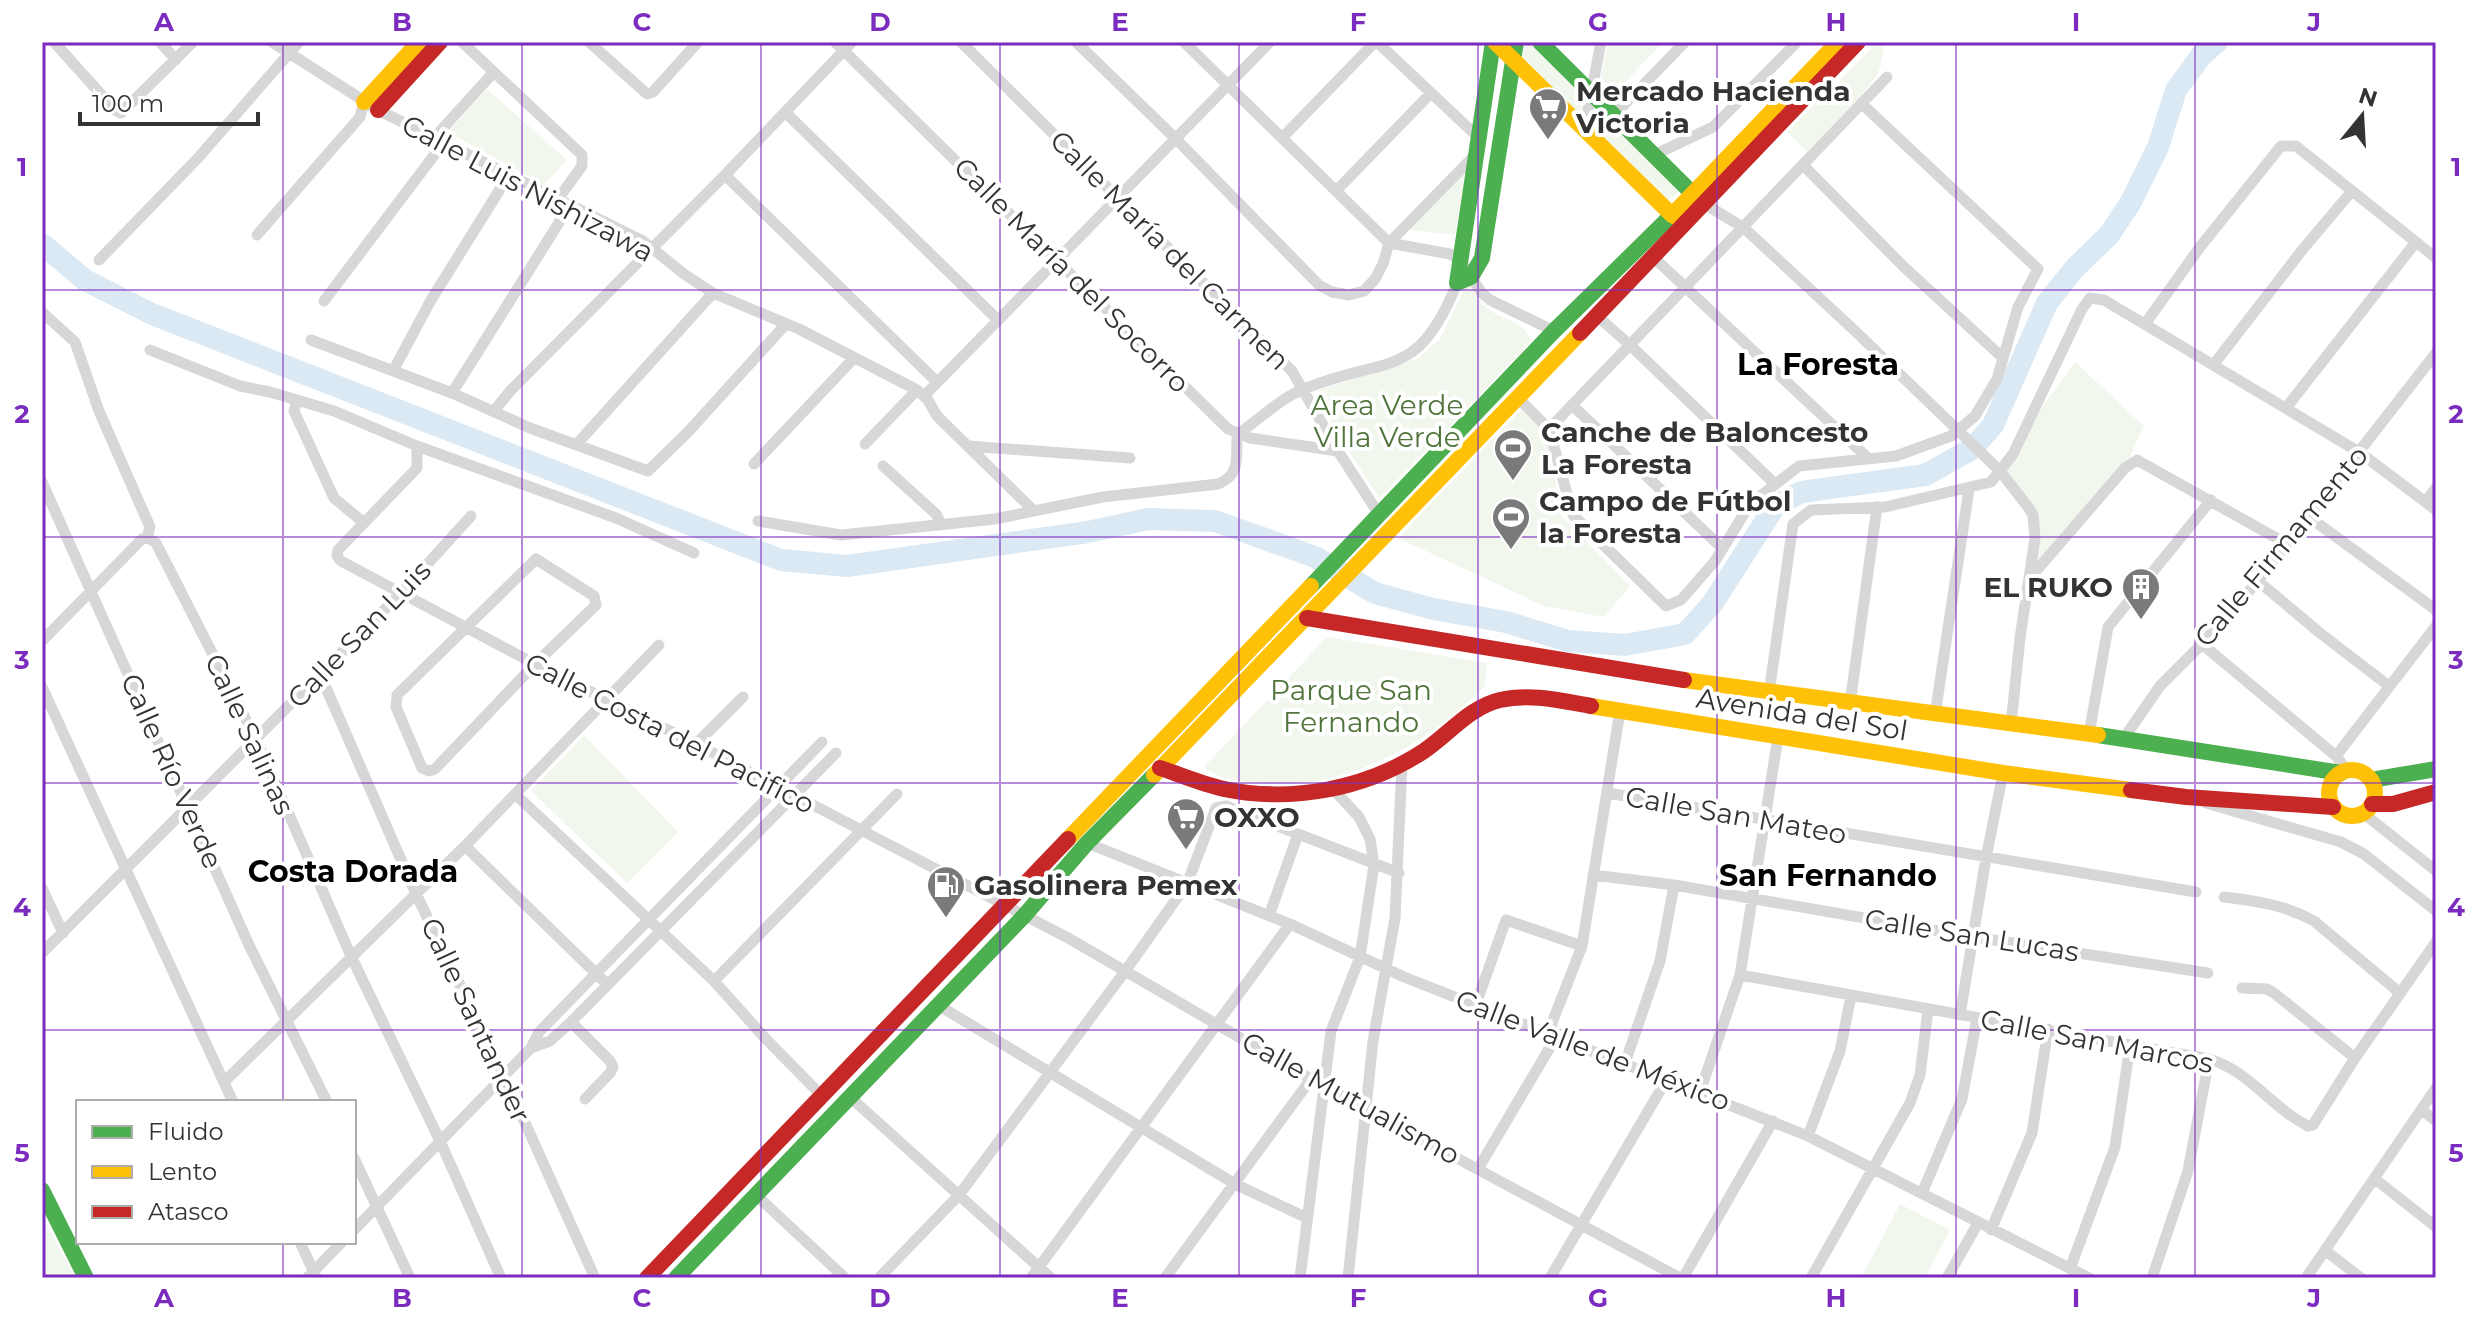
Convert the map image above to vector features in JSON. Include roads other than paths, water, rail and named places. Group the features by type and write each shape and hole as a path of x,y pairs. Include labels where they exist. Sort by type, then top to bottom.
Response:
{"street":[{"path":"54,42 121,113 193,42"},
{"path":"160,42 176,60"},
{"name":"Calle Luis Nishizawa","path":"272,42 367,110 434,138 643,241 713,293 799,329 920,393"},
{"path":"99,260 198,158 299,42"},
{"path":"257,235 367,110 419,42"},
{"path":"367,110 440,42"},
{"path":"462,42 582,155 582,166 558,199"},
{"path":"589,42 647,94 653,92 698,42"},
{"name":"Calle María del Carmen","path":"961,42 1292,371 1380,516"},
{"path":"1076,42 1319,285 1332,292 1349,295 1364,291 1379,271 1389,243 1478,146"},
{"path":"1184,42 1389,243 1450,254 1460,260"},
{"path":"865,444 920,393 937,382 1270,42"},
{"path":"1282,138 1376,42 1431,93 1478,146"},
{"path":"1494,42 1589,136 1679,218"},
{"path":"1494,42 1460,260 1464,280 1490,300 1554,331"},
{"path":"1237,435 1302,389 1401,360 1423,345 1435,330 1464,280 1482,258 1516,42"},
{"path":"1540,42 1698,198 1744,228 2018,491 2033,515 2035,538 2011,725"},
{"path":"1589,136 1591,90 1601,42"},
{"path":"1589,136 1615,116 1685,42"},
{"path":"1654,155 1713,127 1797,42"},
{"path":"647,1278 1554,331 1679,218 1838,42"},
{"path":"1698,198 1858,42"},
{"path":"494,411 511,390 725,175 844,45"},
{"name":"Calle María del Socorro","path":"844,45 1057,261 1237,435"},
{"path":"324,301 435,154 434,138 493,73"},
{"path":"1549,429 1887,77"},
{"path":"1336,191 1431,93"},
{"path":"1517,397 1549,429 1573,515 1666,606 1681,600 1722,548 1750,504 1799,466 1896,456 1962,434 1997,379 2018,307 2038,269 1862,104"},
{"path":"785,112 998,320"},
{"path":"2145,324 2200,247 2281,146 2296,146 2436,258"},
{"path":"1803,165 1903,266 2003,358"},
{"path":"393,371 431,300 502,186 505,174"},
{"path":"725,175 937,382"},
{"path":"2214,364 2352,191"},
{"path":"452,393 570,205"},
{"path":"676,1278 1024,916 1087,843 1367,556 1652,256 1679,218"},
{"path":"2286,408 2416,242"},
{"path":"1652,256 1869,459"},
{"path":"576,445 713,293"},
{"path":"1769,693 1793,524 1811,510 1877,507 1991,482 1996,468 2013,454 2090,298 2104,300 2359,452 2436,510"},
{"name":"Calle Salinas","path":"42,312 75,342 99,411 150,527 147,537 156,543 256,739 351,956 440,1141 501,1278"},
{"path":"1596,315 1775,484"},
{"path":"311,340 648,471 688,432 785,325"},
{"path":"150,350 240,386 334,411 417,446 616,518 694,553"},
{"name":"Calle Firmamento","path":"2124,738 2160,686 2258,581 2436,353"},
{"path":"754,464 854,358"},
{"path":"920,393 937,416 1033,510"},
{"path":"297,400 294,411 334,498 363,522 417,468 417,446"},
{"path":"1573,406 1722,548"},
{"path":"1237,435 1338,451"},
{"path":"758,521 841,535 995,519 1145,491 1218,484 1234,473 1237,435"},
{"path":"969,446 1130,458"},
{"path":"2029,579 2132,462 2143,461 2287,544"},
{"path":"883,466 936,514 941,524"},
{"name":"Calle Río Verde","path":"42,482 249,945 326,1100"},
{"path":"2425,502 2436,488"},
{"path":"1935,715 1969,489"},
{"path":"2089,734 2108,627 2211,500"},
{"path":"1850,704 1877,507"},
{"name":"Calle San Luis","path":"42,953 402,592 471,516"},
{"path":"2309,517 2436,610"},
{"name":"Calle Costa del Pacifico","path":"363,522 338,550 337,556 341,561 1024,916"},
{"path":"42,641 147,537"},
{"path":"536,559 597,600 596,605 435,769 429,771 422,768 396,701 397,695 467,628 536,559"},
{"path":"2258,581 2389,686"},
{"path":"1286,611 1307,618"},
{"name":"Avenida del Sol","path":"1307,618 1769,693 2341,766"},
{"path":"2436,626 2389,686 2329,788 2333,807 2344,815 2357,816 2368,809 2436,792"},
{"path":"2202,644 2341,766 2361,772 2371,780 2375,792 2368,809"},
{"path":"224,1082 465,846 659,645"},
{"name":"Calle Santander","path":"320,674 416,894 504,1076 595,1278"},
{"path":"42,687 232,1100"},
{"name":"Avenida del Sol","path":"1160,768 1222,789 1257,795 1333,789 1402,764 1491,700 1516,696 1544,698 2003,773 2186,797 2341,842 2364,854 2436,911"},
{"path":"696,744 743,697"},
{"path":"1478,1169 1552,1044 1552,1023 1582,946 1620,711"},
{"path":"1700,1092 1740,975 1778,737"},
{"path":"356,1228 531,1048 539,1032 822,742"},
{"path":"531,1048 550,1041 571,1022 836,753"},
{"path":"1348,1278 1373,1041 1387,969 1399,873 1402,764"},
{"path":"2371,780 2436,769"},
{"path":"1960,1015 2003,773"},
{"path":"1300,1278 1331,1031 1360,957 1374,865 1370,839 1359,817 1333,789"},
{"name":"Calle San Mateo","path":"1608,793 2196,892"},
{"path":"515,794 651,919 822,1096"},
{"path":"714,981 897,794"},
{"path":"2186,797 2333,807"},
{"path":"879,1278 959,1195 1126,970 1187,884 1216,808 1226,806 1399,873"},
{"path":"2368,809 2436,871"},
{"path":"1269,916 1298,834"},
{"name":"Calle Valle de México","path":"1087,843 1290,924 1387,969 1808,1136 2089,1278"},
{"path":"465,846 608,985"},
{"name":"Calle San Lucas","path":"1593,875 1674,885 1974,937 2208,973"},
{"path":"1625,1063 1657,974 1674,885"},
{"path":"42,888 63,933"},
{"path":"2224,897 2262,901 2314,921 2400,993"},
{"name":"Calle Mutualismo","path":"1024,916 1126,970 1323,1086 1682,1278"},
{"path":"1476,1004 1506,920 1582,946"},
{"path":"1031,1278 1290,924"},
{"name":"Calle San Marcos","path":"1740,975 2209,1059 2236,1071 2308,1126 2313,1125 2355,1058 2436,942"},
{"path":"2242,988 2267,989 2274,993 2355,1058"},
{"path":"1808,1136 1840,1051 1851,996"},
{"path":"938,1005 1235,1184 1307,1218"},
{"path":"1811,1278 1917,1088 1928,1010"},
{"path":"1922,1193 1962,1099 1977,1018"},
{"path":"571,1022 613,1067 585,1099"},
{"path":"1991,1230 2032,1133 2048,1029"},
{"path":"2070,1269 2115,1147 2130,1046"},
{"path":"2152,1278 2188,1171 2209,1059"},
{"path":"1166,1278 1311,1079"},
{"path":"1550,1278 1667,1079"},
{"path":"2306,1278 2436,1088"},
{"path":"850,1097 1051,1278"},
{"path":"2422,1110 2436,1121"},
{"path":"1682,1278 1773,1121"},
{"path":"356,1162 410,1278"},
{"path":"2375,1179 2436,1227"},
{"path":"42,1190 86,1278"},
{"path":"756,1195 845,1278"},
{"path":"1947,1278 1978,1223"},
{"path":"301,1244 312,1276 340,1244"},
{"path":"2326,1251 2361,1278"}],"waterway":[{"path":"42,244 85,280 152,314 781,560 847,566 1088,532 1148,519 1215,521 1315,557 1375,593 1433,609 1506,622 1568,641 1625,645 1685,634 1712,604 1775,506 1801,492 1925,475 1972,449 1993,425 2047,303 2075,268 2109,235 2131,202 2158,147 2176,90 2201,56 2217,42"}],"place":[{"name":"Mercado Hacienda Victoria","path":"1548,141"},
{"name":"Canche de Baloncesto La Foresta","path":"1513,482"},
{"name":"Campo de Fútbol la Foresta","path":"1511,551"},
{"name":"EL RUKO","path":"2141,621"},
{"name":"OXXO","path":"1186,851"},
{"name":"Gasolinera Pemex","path":"946,919"}],"district":[{"name":"La Foresta","path":"1818,365"},
{"name":"Costa Dorada","path":"353,872"},
{"name":"San Fernando","path":"1828,876"}],"park label":[{"name":"Area Verde Villa Verde","path":"1387,421"},
{"name":"Parque San Fernando","path":"1351,706"}]}
